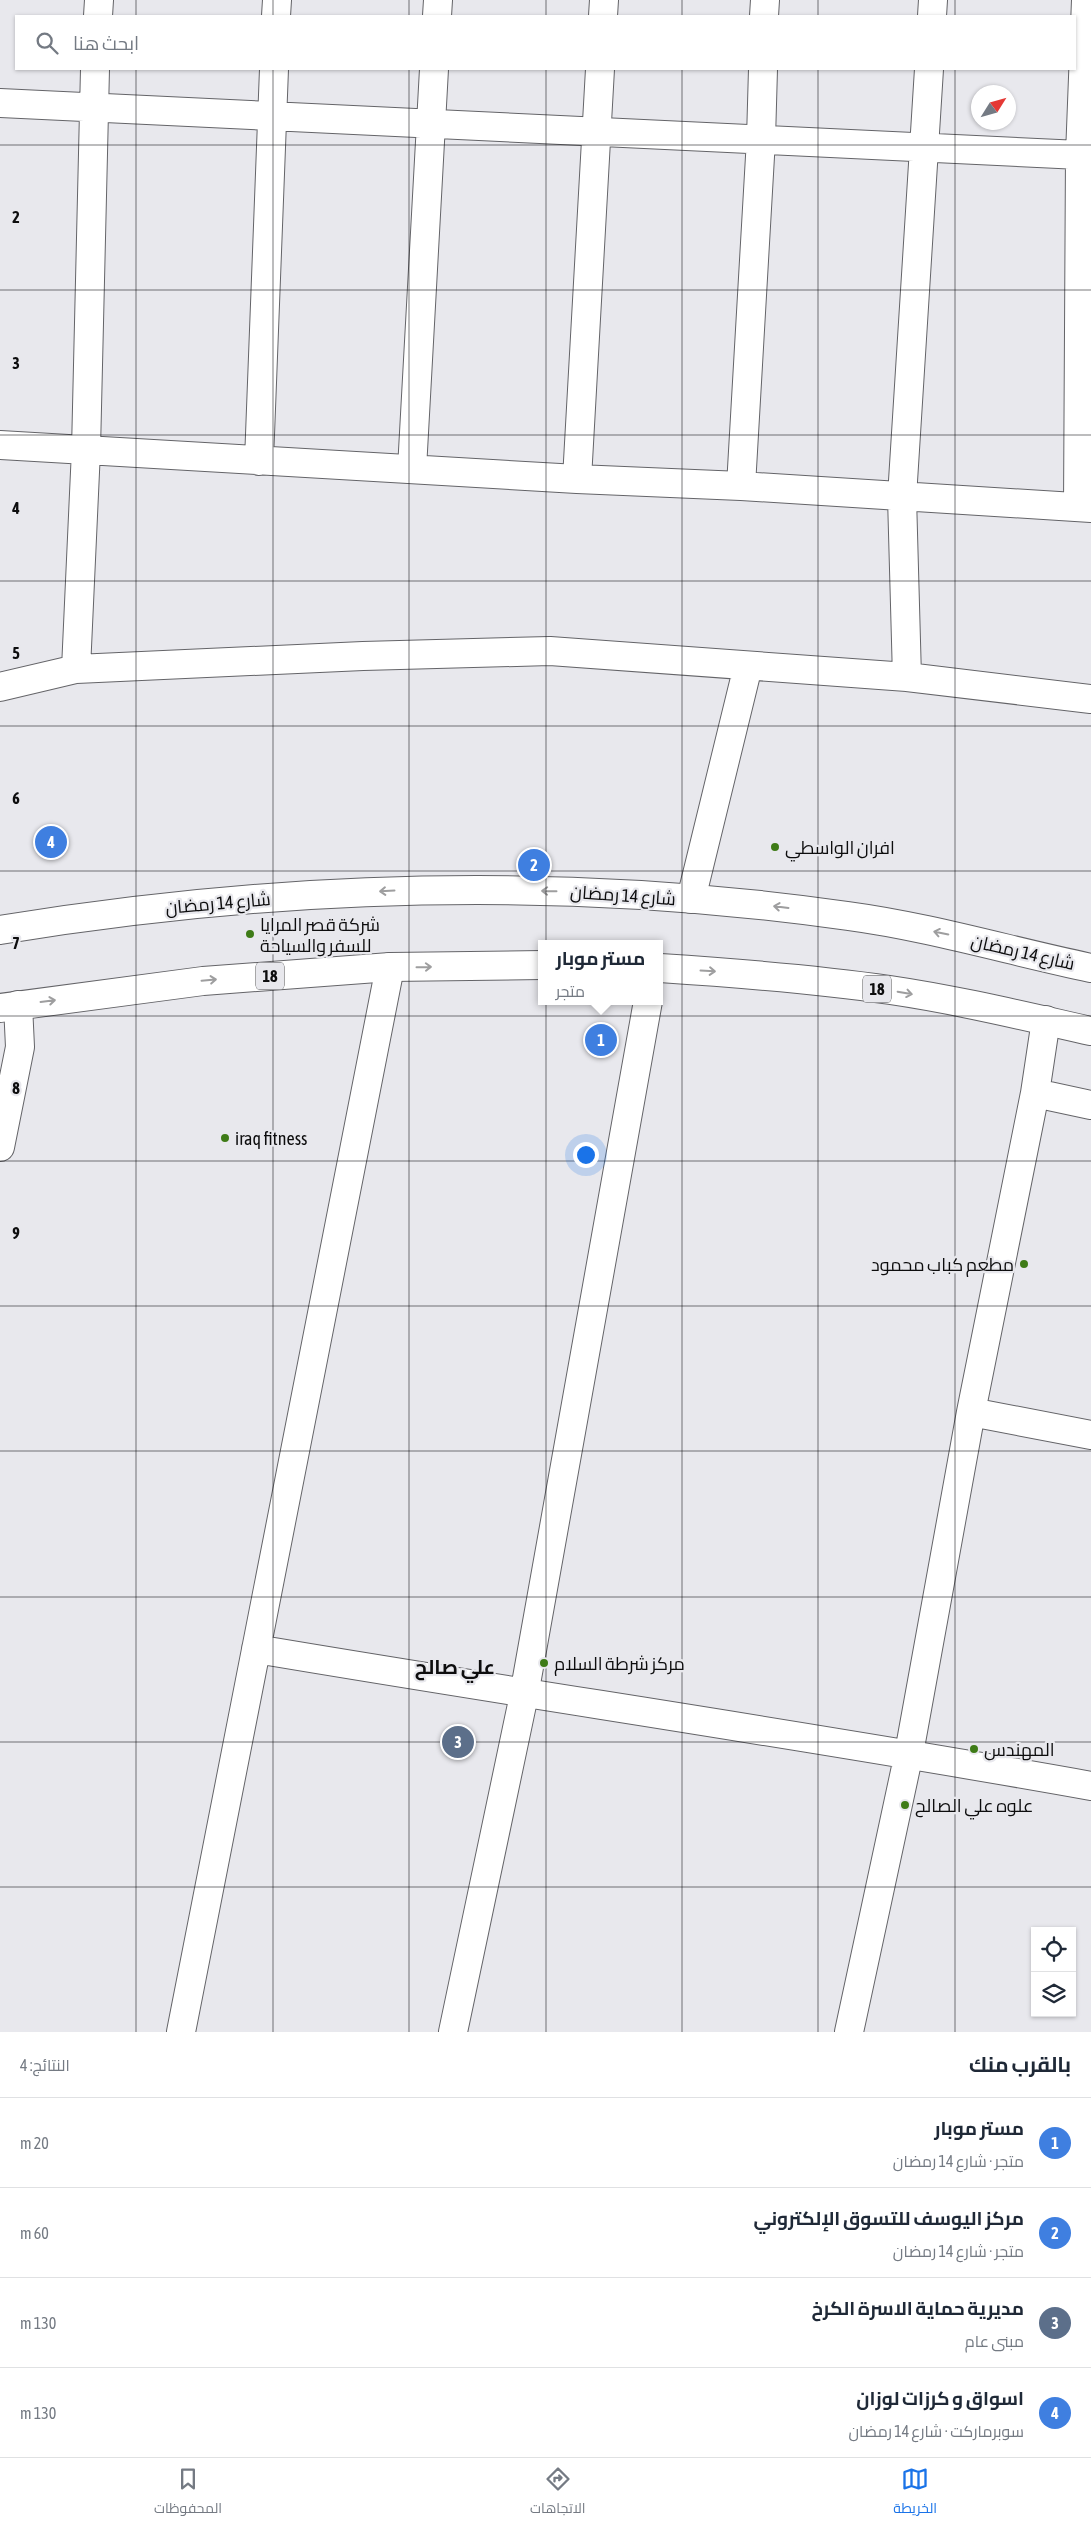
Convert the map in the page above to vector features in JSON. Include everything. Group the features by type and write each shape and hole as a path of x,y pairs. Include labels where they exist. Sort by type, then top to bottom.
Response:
{"street":[{"path":"98,15 99,0"},
{"path":"276,15 277,0"},
{"path":"437,15 438,0"},
{"path":"603,15 604,0"},
{"path":"764,15 765,0"},
{"path":"932,15 933,0"},
{"path":"0,445 1085,507 1080,155 1086,0"},
{"path":"76,669 86,450 95,70"},
{"path":"259,460 274,70"},
{"path":"412,469 434,70"},
{"path":"576,478 600,70"},
{"path":"741,486 761,139 763,70"},
{"path":"907,677 902,497 929,70"},
{"path":"0,103 1080,155"},
{"path":"0,687 76,669 402,655 550,651 907,677 1091,699"},
{"path":"691,899 748,666"},
{"name":"شارع 14 رمضان","path":"0,930 88,916 242,899 397,891 552,891 753,903 851,916 949,934 1091,968"},
{"name":"18","path":"9,1007 203,980 390,967 538,966"},
{"path":"181,2032 390,967"},
{"name":"18","path":"663,968 744,973 881,989 1046,1020 1091,1031"},
{"path":"453,2032 524,1694 647,1005"},
{"path":"0,1147 20,1047 9,1007"},
{"path":"849,2032 909,1753 971,1412 1035,1093 1046,1020"},
{"path":"1035,1093 1091,1105"},
{"path":"971,1412 1091,1435"},
{"path":"256,1649 524,1694 909,1753 1091,1786"}],"place":[{"name":"اسواق و كرزات لوزان","path":"51,842"},
{"name":"افران الواسطي","path":"775,847"},
{"name":"مركز اليوسف للتسوق الإلكتروني","path":"534,865"},
{"name":"شركة قصر المرايا للسفر والسياحة","path":"250,934"},
{"name":"مستر موبار","path":"601,1040"},
{"name":"iraq fitness","path":"225,1138"},
{"name":"مطعم كباب محمود","path":"1024,1264"},
{"name":"مركز شرطة السلام","path":"544,1663"},
{"name":"مديرية حماية الاسرة الكرخ","path":"458,1742"},
{"name":"المهندس","path":"974,1749"},
{"name":"علوه علي الصالح","path":"905,1805"}],"district":[{"name":"علي صالح","path":"455,1666"}]}
